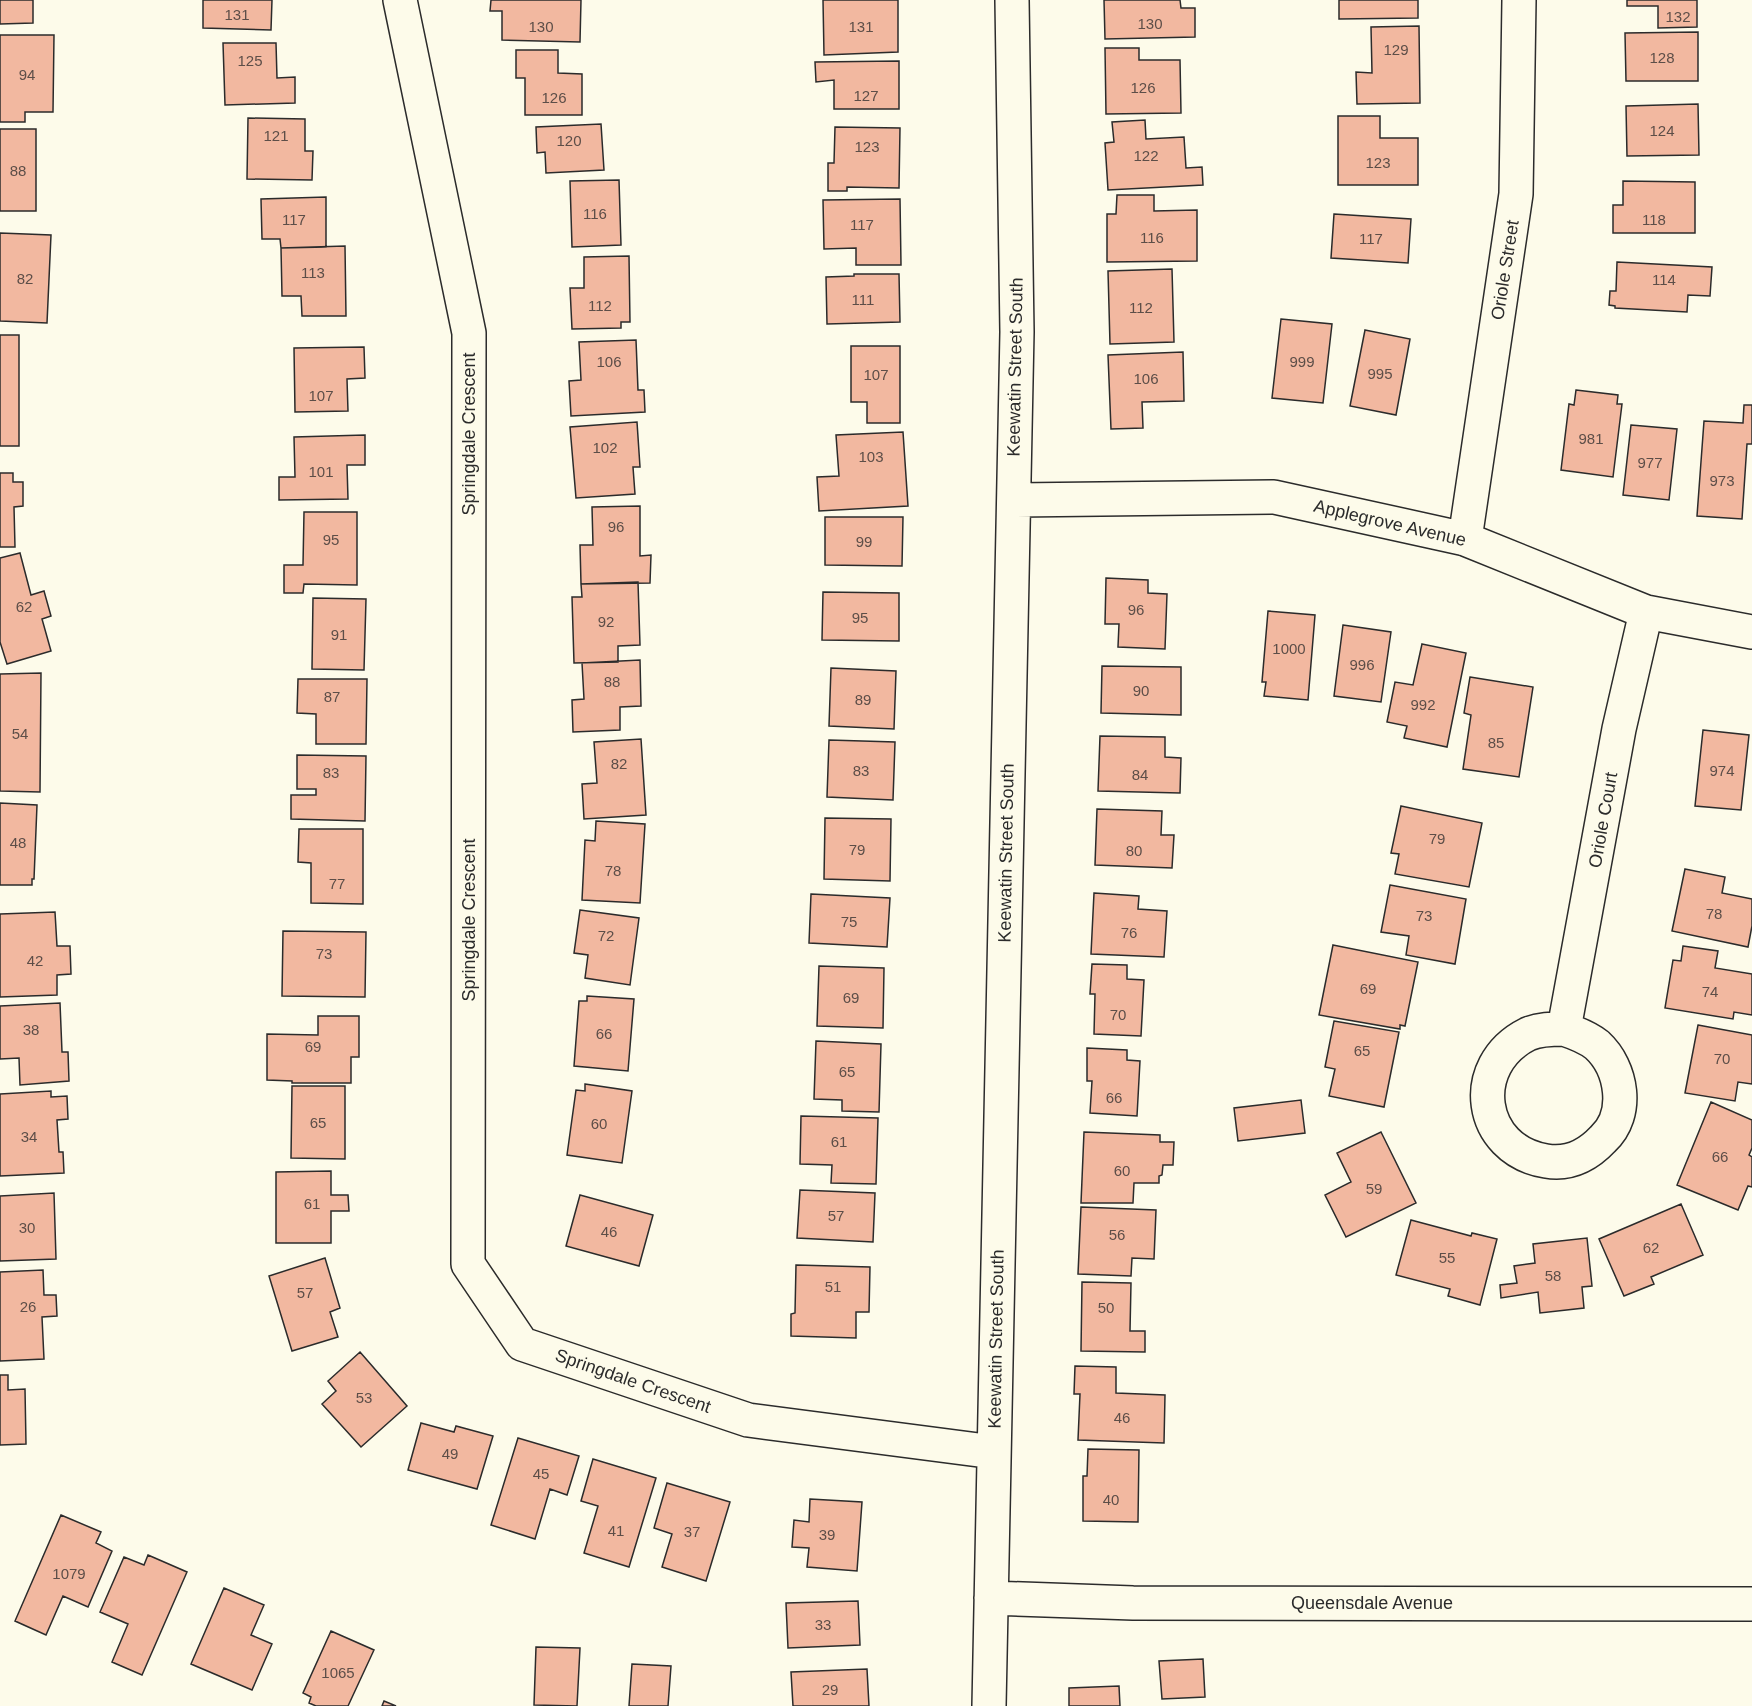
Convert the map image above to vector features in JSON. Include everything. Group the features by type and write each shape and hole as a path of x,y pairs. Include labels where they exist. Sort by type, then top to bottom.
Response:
{"street":[{"name":"Springdale Crescent","path":"400,0 469,333 468,1264 522,1344 748,1420 994,1452"},
{"name":"Keewatin Street South","path":"989,1706 1017,332 1012,0"},
{"name":"Oriole Street","path":"1465,539 1516,194 1519,0"},
{"name":"Applegrove Avenue","path":"1014,500 1274,497 1465,539 1646,612 1752,632"},
{"name":"Oriole Court","path":"1564,1029 1619,729 1646,612"},
{"path":"1564,1029 1596,1044 1610,1059 1618,1078 1620,1098 1616,1119 1607,1136 1592,1150 1574,1160 1554,1162 1530,1158 1510,1147 1496,1129 1488,1107 1488,1084 1496,1063 1510,1045 1530,1033 1564,1029"},
{"name":"Queensdale Avenue","path":"991,1598 1132,1603 1752,1604"}],"building":[{"path":"0,0 33,0 33,23 0,24"},
{"path":"203,0 272,0 271,30 203,28"},
{"path":"491,0 581,0 580,42 502,40 502,11 490,11"},
{"path":"823,0 898,0 898,52 824,55"},
{"path":"1104,0 1180,0 1181,8 1195,8 1195,37 1105,39"},
{"path":"1339,0 1418,0 1418,18 1339,19"},
{"path":"1627,0 1697,0 1697,27 1658,28 1658,6 1627,6"},
{"path":"1419,26 1420,103 1357,104 1356,72 1372,73 1371,27"},
{"path":"1698,32 1698,81 1626,81 1625,33"},
{"path":"0,35 54,35 53,112 25,112 25,122 0,122"},
{"path":"223,43 276,43 277,78 295,77 295,103 225,105"},
{"path":"1105,48 1139,48 1139,60 1180,60 1181,113 1106,114"},
{"path":"516,50 558,50 558,73 582,74 582,115 525,115 525,78 516,78"},
{"path":"899,61 899,109 834,109 834,80 816,82 815,62"},
{"path":"1698,104 1699,155 1627,156 1626,106"},
{"path":"1338,116 1380,116 1380,138 1418,138 1418,185 1338,185"},
{"path":"248,118 305,119 305,151 313,151 312,180 247,179"},
{"path":"1145,120 1146,139 1184,137 1186,168 1202,167 1203,185 1108,190 1105,143 1114,142 1112,122"},
{"path":"601,124 604,170 546,173 545,152 537,153 536,127"},
{"path":"835,127 900,128 899,188 847,187 847,191 828,191 828,163 834,163"},
{"path":"0,129 36,129 36,211 0,211"},
{"path":"619,180 621,245 572,247 570,181"},
{"path":"1623,181 1695,182 1695,233 1613,233 1613,205 1623,205"},
{"path":"1117,195 1154,195 1154,211 1197,210 1197,261 1107,262 1107,214 1116,214"},
{"path":"326,197 326,247 281,248 280,239 262,239 261,199"},
{"path":"900,199 901,265 856,265 856,248 824,249 823,200"},
{"path":"1334,214 1411,219 1408,263 1331,258"},
{"path":"0,233 51,235 47,323 0,321"},
{"path":"345,246 346,316 302,316 301,296 282,296 281,248"},
{"path":"629,256 630,322 621,322 621,328 572,329 570,288 584,288 584,257"},
{"path":"1617,262 1712,267 1710,296 1688,295 1687,312 1615,308 1609,305 1610,291 1616,291"},
{"path":"1172,269 1174,342 1110,344 1108,271"},
{"path":"854,274 899,274 900,322 827,324 826,277 854,276"},
{"path":"1281,319 1332,324 1323,403 1272,398"},
{"path":"1365,330 1410,339 1396,415 1350,406"},
{"path":"0,335 19,335 19,446 0,446"},
{"path":"636,340 638,390 644,390 645,412 571,416 569,381 581,380 579,342"},
{"path":"851,346 900,346 900,423 867,423 867,402 851,402"},
{"path":"364,347 365,378 347,379 348,411 295,412 294,348"},
{"path":"1183,352 1184,401 1142,402 1143,428 1111,429 1108,355"},
{"path":"1576,390 1618,395 1617,404 1622,404 1613,477 1561,470 1569,404 1574,405"},
{"path":"1744,405 1752,405 1752,444 1747,444 1742,519 1697,516 1704,421 1743,423"},
{"path":"637,422 640,467 633,467 635,494 576,498 570,427"},
{"path":"1631,425 1677,429 1669,500 1623,495"},
{"path":"903,432 908,506 819,511 817,477 839,476 836,435"},
{"path":"365,435 365,465 347,465 348,499 279,500 279,477 295,477 294,437"},
{"path":"0,473 13,473 13,482 23,482 23,506 14,507 15,547 0,547"},
{"path":"640,506 640,556 651,555 650,583 581,584 580,545 593,545 592,507"},
{"path":"304,512 357,512 357,585 304,584 303,593 284,593 284,565 303,565"},
{"path":"825,517 903,517 902,566 825,565"},
{"path":"20,553 31,595 44,591 51,616 42,619 51,651 7,664 0,642 0,558"},
{"path":"1106,578 1148,580 1148,593 1167,594 1165,649 1118,647 1119,624 1105,624"},
{"path":"638,582 640,645 618,646 618,662 574,663 572,597 582,597 581,584"},
{"path":"823,592 899,593 899,641 822,640"},
{"path":"313,598 366,599 364,670 312,669"},
{"path":"1268,611 1315,615 1308,700 1264,696 1266,682 1262,682"},
{"path":"1343,625 1391,632 1381,702 1334,696"},
{"path":"1422,644 1466,653 1447,747 1404,738 1407,726 1387,722 1395,682 1413,685"},
{"path":"640,660 641,706 620,707 620,730 573,732 572,700 584,699 582,663"},
{"path":"1102,666 1181,667 1181,715 1101,713"},
{"path":"831,668 896,671 894,729 829,726"},
{"path":"41,673 40,792 0,791 0,674"},
{"path":"1470,677 1533,687 1519,777 1463,769 1471,715 1464,713"},
{"path":"298,679 367,679 366,744 316,744 316,714 297,713"},
{"path":"1703,730 1749,735 1741,810 1695,806"},
{"path":"1100,736 1165,737 1165,757 1181,758 1180,793 1098,791"},
{"path":"641,739 646,815 584,819 582,784 597,783 594,742"},
{"path":"829,740 895,742 893,800 827,797"},
{"path":"297,755 366,756 365,821 291,819 291,795 316,795 316,789 297,789"},
{"path":"0,803 37,805 32,885 0,885"},
{"path":"1401,806 1482,823 1469,887 1395,874 1399,854 1391,853"},
{"path":"1097,809 1162,811 1161,835 1174,835 1172,868 1095,865"},
{"path":"825,818 891,819 890,881 824,879"},
{"path":"596,821 645,824 640,903 582,900 585,840 595,841"},
{"path":"299,829 363,829 363,904 311,903 311,863 298,862"},
{"path":"1685,869 1725,877 1722,893 1752,899 1752,926 1748,947 1672,931"},
{"path":"1390,885 1466,899 1455,964 1406,955 1409,936 1381,932"},
{"path":"1094,893 1139,896 1138,909 1167,911 1164,957 1091,954"},
{"path":"811,894 890,898 887,947 809,943"},
{"path":"580,910 639,918 630,985 585,978 588,955 574,953"},
{"path":"55,912 57,946 70,946 71,974 57,975 57,995 0,997 0,914"},
{"path":"283,931 366,932 365,997 282,996"},
{"path":"1333,945 1418,962 1405,1026 1400,1025 1400,1029 1319,1015"},
{"path":"1683,946 1718,951 1715,968 1752,974 1752,1015 1734,1012 1733,1019 1665,1008 1673,960 1681,961"},
{"path":"1092,964 1127,965 1127,979 1144,980 1141,1036 1094,1034 1095,994 1090,994"},
{"path":"819,966 884,968 883,1028 817,1026"},
{"path":"587,996 634,999 628,1071 574,1066 579,1001 587,1001"},
{"path":"60,1003 62,1052 68,1052 69,1081 20,1085 19,1058 0,1059 0,1006"},
{"path":"318,1016 359,1016 359,1057 351,1057 351,1083 292,1083 292,1081 267,1080 267,1034 318,1035"},
{"path":"1334,1021 1399,1032 1384,1107 1329,1096 1335,1069 1325,1067"},
{"path":"1698,1025 1752,1035 1752,1084 1738,1082 1735,1101 1685,1093"},
{"path":"816,1041 881,1044 879,1112 842,1111 842,1100 814,1099"},
{"path":"1087,1048 1127,1050 1127,1060 1140,1061 1137,1116 1090,1113 1092,1081 1087,1081"},
{"path":"585,1084 632,1091 622,1163 567,1155 576,1090 585,1091"},
{"path":"292,1086 345,1086 345,1159 291,1158"},
{"path":"51,1091 51,1097 67,1096 68,1119 57,1120 59,1152 63,1152 64,1173 0,1176 0,1094"},
{"path":"1301,1100 1305,1133 1238,1141 1234,1108"},
{"path":"1711,1102 1752,1120 1752,1148 1749,1155 1752,1157 1752,1187 1748,1186 1738,1210 1677,1185"},
{"path":"801,1116 878,1118 876,1184 831,1183 832,1165 800,1164"},
{"path":"1084,1132 1160,1135 1160,1142 1174,1142 1173,1165 1163,1165 1159,1183 1134,1183 1133,1203 1081,1203"},
{"path":"1381,1132 1416,1203 1346,1237 1325,1195 1351,1182 1337,1153"},
{"path":"331,1171 331,1195 348,1195 349,1211 331,1211 331,1243 276,1243 276,1172"},
{"path":"800,1190 875,1193 873,1242 797,1238"},
{"path":"54,1193 56,1259 0,1261 0,1196"},
{"path":"580,1195 653,1215 639,1266 566,1246"},
{"path":"1681,1204 1703,1255 1651,1277 1654,1284 1624,1296 1599,1239"},
{"path":"1081,1207 1156,1210 1154,1259 1132,1258 1131,1276 1078,1274"},
{"path":"1411,1220 1471,1236 1472,1233 1497,1239 1480,1305 1448,1296 1450,1289 1396,1275"},
{"path":"1587,1238 1592,1286 1582,1287 1584,1308 1540,1313 1538,1292 1501,1298 1500,1285 1517,1283 1514,1266 1535,1263 1533,1244"},
{"path":"325,1258 340,1308 330,1312 338,1337 292,1351 269,1276"},
{"path":"796,1265 870,1267 869,1312 856,1312 856,1338 791,1336 791,1314 795,1313"},
{"path":"43,1270 44,1295 56,1295 57,1316 42,1317 44,1359 0,1361 0,1272"},
{"path":"1082,1282 1131,1283 1130,1331 1145,1331 1145,1352 1081,1351"},
{"path":"360,1352 407,1406 361,1447 322,1404 336,1391 328,1381"},
{"path":"1075,1366 1116,1367 1116,1393 1165,1395 1164,1443 1078,1440 1080,1394 1074,1394"},
{"path":"0,1375 8,1375 8,1390 25,1389 26,1444 0,1445"},
{"path":"421,1423 454,1432 456,1426 493,1436 477,1489 408,1470"},
{"path":"518,1438 579,1456 567,1495 550,1489 535,1539 491,1525"},
{"path":"1088,1449 1139,1450 1138,1522 1083,1521 1083,1476 1087,1476"},
{"path":"593,1459 656,1478 629,1567 584,1553 598,1506 581,1501"},
{"path":"667,1483 730,1502 706,1581 662,1567 672,1534 654,1528"},
{"path":"810,1499 862,1502 857,1571 807,1567 809,1548 792,1547 794,1520 809,1522"},
{"path":"61,1515 101,1532 96,1543 112,1551 88,1607 63,1596 46,1635 15,1621"},
{"path":"148,1555 187,1572 142,1675 112,1662 128,1624 100,1612 124,1557 144,1565"},
{"path":"224,1588 264,1605 251,1635 272,1644 252,1690 191,1664"},
{"path":"858,1601 860,1645 788,1648 786,1603"},
{"path":"331,1631 374,1650 348,1706 316,1706 309,1703 311,1697 303,1693"},
{"path":"536,1647 580,1648 577,1706 534,1705"},
{"path":"1203,1659 1205,1697 1162,1699 1159,1661"},
{"path":"632,1664 671,1666 668,1706 629,1706"},
{"path":"867,1669 869,1706 793,1706 791,1672"},
{"path":"1119,1686 1120,1706 1069,1706 1069,1688"},
{"path":"384,1701 396,1706 382,1706"}]}
